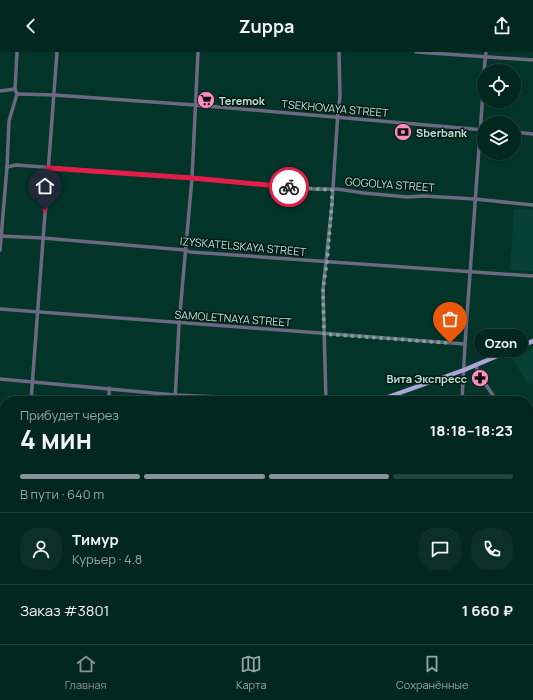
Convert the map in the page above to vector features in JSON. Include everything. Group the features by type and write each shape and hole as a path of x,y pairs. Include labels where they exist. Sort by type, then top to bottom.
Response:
{"main road":[{"path":"391,396 464,370 533,341"}],"street":[{"path":"0,250 7,167 9,121 17,94 15,89 17,52"},
{"path":"31,396 58,52"},
{"path":"175,395 179,324 192,178 198,52"},
{"path":"326,396 323,289 327,262 337,117 340,97 339,52"},
{"path":"416,52 486,54 533,60"},
{"path":"485,64 486,54"},
{"path":"0,91 15,89"},
{"name":"TSEKHOVAYA STREET","path":"17,94 54,95 477,129"},
{"path":"521,133 533,134"},
{"path":"462,396 464,344 479,160"},
{"name":"GOGOLYA STREET","path":"7,167 16,165 192,178 272,186 332,190 337,189 407,197 423,196 533,205"},
{"name":"IZYSKATELSKAYA STREET","path":"0,237 43,238 186,250 190,252 470,273 533,276"},
{"name":"SAMOLETNAYA STREET","path":"0,309 179,324 464,344"},
{"path":"476,365 494,396"},
{"path":"0,379 199,396"},
{"path":"109,388 109,396"}],"shaded area":[{"path":"514,209 533,210 533,271 510,270"},
{"path":"533,349 533,381 528,385 512,358"}],"way so far":[{"path":"289,187 332,190 327,262 323,289 324,334 450,343"}],"place":[{"name":"Teremok","path":"206,100"},
{"name":"Sberbank","path":"403,132"},
{"name":"Ozon","path":"450,343"},
{"name":"Вита Экспресс","path":"480,378"}],"route":[{"path":"45,210 48,168 192,178 289,187"}]}
